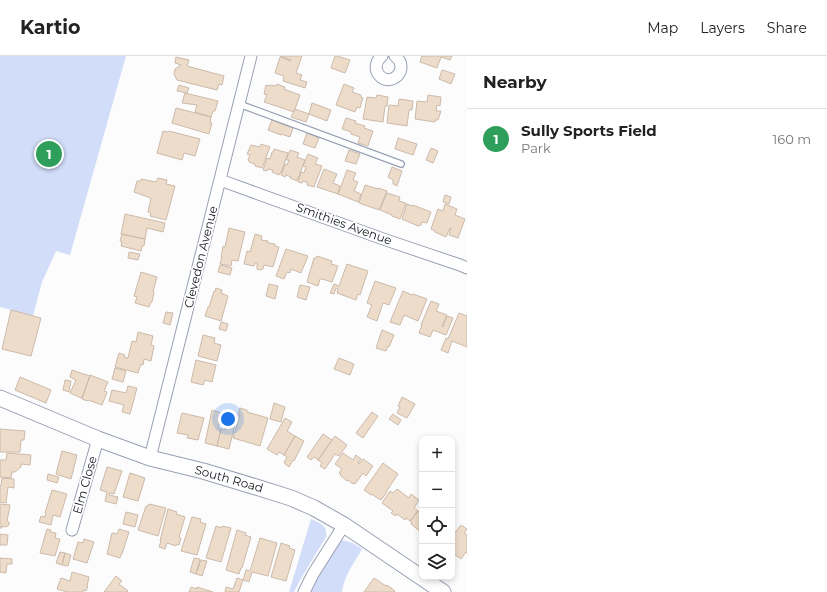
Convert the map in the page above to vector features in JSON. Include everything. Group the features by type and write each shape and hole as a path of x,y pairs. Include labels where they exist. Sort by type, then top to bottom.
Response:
{"main road":[{"name":"South Road","path":"0,398 98,439 150,458 248,484 291,498 314,508 344,525 443,592"}],"street":[{"name":"Clevedon Avenue","path":"150,458 251,56"},
{"path":"382,56 377,62 376,71 381,78 390,80 397,76 401,70 400,62 395,56"},
{"name":"Smithies Avenue","path":"220,180 467,268"},
{"name":"Elm Close","path":"72,530 98,439"},
{"path":"304,592 312,574 344,525"}],"lane":[{"path":"239,104 401,164"}],"shaded area":[{"path":"0,56 126,56 70,255 56,251 42,282 33,316 0,307"},
{"path":"311,519 325,527 326,537 294,592 289,592"},
{"path":"341,540 352,543 362,549 347,575 342,592 311,592 313,584"}],"building":[{"path":"280,56 302,56 296,73 302,75 300,80 307,82 305,88 283,81 284,76 275,73 280,57 291,61"},
{"path":"335,56 350,60 345,73 331,68"},
{"path":"422,56 452,56 450,60 441,57 437,68 420,62"},
{"path":"176,57 189,60 187,66 224,76 222,85 219,84 217,90 177,80 174,74 175,69 181,65 175,63"},
{"path":"442,70 455,74 451,84 439,79"},
{"path":"277,84 285,87 284,89 300,95 294,112 264,102 267,95 264,94 266,85 276,86"},
{"path":"344,84 354,88 352,92 361,95 363,98 360,108 357,107 355,112 336,105"},
{"path":"179,85 189,88 187,93 177,91"},
{"path":"185,93 218,101 215,111 213,111 211,117 195,112 197,105 182,103"},
{"path":"377,95 388,97 383,122 363,119 367,97 376,98"},
{"path":"428,95 441,97 440,106 437,105 436,111 441,111 438,120 435,120 435,122 415,119 417,101 427,102"},
{"path":"399,99 413,101 412,110 409,110 407,126 387,123 389,105 398,106"},
{"path":"312,103 331,110 327,121 309,114"},
{"path":"176,108 211,117 210,123 212,123 209,134 172,123"},
{"path":"295,109 309,114 306,122 291,117"},
{"path":"346,118 356,121 355,123 365,126 364,128 373,131 368,146 358,143 360,137 342,129"},
{"path":"272,120 293,128 290,137 268,130"},
{"path":"163,131 169,131 200,139 195,156 184,153 182,160 157,153"},
{"path":"307,133 319,138 315,148 303,144"},
{"path":"398,138 417,144 413,155 395,149"},
{"path":"261,144 270,147 262,168 249,162 248,160 250,155 247,154 251,145 260,147"},
{"path":"431,148 438,151 433,163 426,160"},
{"path":"274,149 288,153 279,175 272,172 273,170 263,170 267,158 270,159"},
{"path":"290,150 299,153 297,157 305,160 297,181 286,175 285,177 281,175 285,164 287,165 289,160 286,160"},
{"path":"349,150 360,154 356,164 345,161"},
{"path":"308,154 318,158 315,164 322,166 314,187 307,185 308,183 303,181 302,183 298,182 301,172 304,173 306,167 303,166"},
{"path":"392,167 402,171 397,186 393,184 393,180 388,177"},
{"path":"324,169 337,174 333,183 340,186 338,194 317,187"},
{"path":"347,170 356,173 353,180 358,182 354,191 361,194 358,202 338,194"},
{"path":"158,178 167,180 166,184 175,186 166,220 150,216 151,213 148,212 151,198 134,192 137,181 141,181 141,179 156,182"},
{"path":"365,185 387,191 379,210 359,203"},
{"path":"387,193 400,197 399,201 406,203 400,219 380,210"},
{"path":"445,195 451,197 449,204 443,202"},
{"path":"407,204 431,212 427,223 422,222 421,225 418,226 402,219"},
{"path":"445,204 457,209 455,215 465,219 458,238 449,235 451,228 446,237 431,229 438,209 443,211"},
{"path":"125,214 165,223 163,232 147,228 145,239 121,234"},
{"path":"229,228 245,232 238,261 232,260 231,266 220,264 223,246 225,247"},
{"path":"122,234 145,239 144,246 142,246 141,251 121,246 122,242 120,241"},
{"path":"255,234 262,236 261,240 268,241 268,243 275,244 275,246 279,247 273,267 264,265 263,269 260,270 257,269 257,263 255,263 254,266 244,264 247,251 250,252"},
{"path":"286,249 308,256 301,273 291,269 290,273 287,272 284,279 276,276"},
{"path":"129,252 140,254 138,260 128,258"},
{"path":"317,256 332,261 331,264 338,266 332,282 320,279 318,286 307,282 314,258"},
{"path":"347,264 368,271 360,295 358,294 356,300 337,293 338,289 336,288 334,294 330,293 334,284 339,286"},
{"path":"220,265 232,268 230,275 218,272"},
{"path":"141,272 157,277 152,302 149,307 135,303 137,297 134,296"},
{"path":"375,281 396,288 389,305 383,303 377,321 367,317 372,305 367,303"},
{"path":"269,284 278,286 275,299 266,296"},
{"path":"300,285 310,287 306,300 297,297"},
{"path":"216,288 222,290 221,293 228,296 221,321 205,316"},
{"path":"403,291 427,299 418,321 404,315 400,325 390,322"},
{"path":"431,301 439,304 436,311 447,315 442,326 443,327 447,316 453,318 446,335 433,330 430,337 419,333"},
{"path":"11,310 41,318 31,356 2,349"},
{"path":"166,312 173,313 170,325 163,323"},
{"path":"459,313 467,316 467,347 452,341 448,353 441,350 446,338 448,339"},
{"path":"221,322 228,324 226,331 219,329"},
{"path":"382,330 394,335 386,351 376,348"},
{"path":"138,332 153,336 151,345 154,346 151,361 144,359 143,365 141,364 138,373 115,367 119,353 128,358 132,341 136,342"},
{"path":"203,335 215,338 214,343 221,345 217,361 198,356"},
{"path":"339,358 354,364 350,375 334,369"},
{"path":"196,360 216,365 212,382 205,380 203,385 191,382"},
{"path":"115,368 126,371 123,382 112,379"},
{"path":"72,370 90,376 82,398 70,393 76,380 70,377"},
{"path":"90,375 108,382 104,391 107,392 102,405 82,399"},
{"path":"20,377 51,390 46,403 15,390"},
{"path":"65,380 71,381 69,392 63,390"},
{"path":"128,386 137,388 130,414 122,412 124,405 109,401 112,390 126,393"},
{"path":"402,397 415,404 407,418 397,413"},
{"path":"274,403 285,407 281,422 270,419"},
{"path":"240,408 247,410 247,412 268,418 260,446 233,438 240,415 238,415"},
{"path":"212,410 221,413 218,428 221,429 217,446 205,443"},
{"path":"372,412 378,416 363,438 356,433"},
{"path":"182,413 204,418 198,440 187,438 188,435 177,433"},
{"path":"393,414 401,420 398,425 389,419"},
{"path":"228,415 237,416 229,449 217,446 221,429 225,430"},
{"path":"285,418 292,422 287,431 295,436 284,455 279,452 277,455 267,449"},
{"path":"0,429 25,431 24,440 21,440 20,452 0,452"},
{"path":"323,434 332,440 318,460 314,457 311,460 307,457"},
{"path":"295,436 304,441 294,461 293,460 289,467 284,463 287,457 284,455"},
{"path":"335,436 347,445 339,456 335,454 325,469 320,466 322,463 318,460"},
{"path":"62,451 77,455 71,479 56,474"},
{"path":"7,453 31,455 30,465 21,464 21,467 15,472 12,472 11,478 0,477 0,460 6,460"},
{"path":"343,453 353,460 356,455 361,459 358,463 359,464 363,459 373,466 366,476 363,473 355,484 348,480 347,481 340,475 341,474 339,473 342,469 335,464"},
{"path":"383,463 398,474 381,500 364,490"},
{"path":"107,467 122,471 114,494 110,493 109,495 118,497 116,504 105,501 107,492 100,490"},
{"path":"130,473 145,478 138,501 123,497"},
{"path":"48,474 59,477 57,483 47,480"},
{"path":"2,478 14,479 14,488 8,487 6,503 0,502 0,485 1,486"},
{"path":"397,489 409,498 411,494 419,500 414,508 418,511 410,521 406,518 405,520 397,514 396,516 391,513 393,511 382,503 390,491 393,493"},
{"path":"52,490 67,494 60,517 53,515 51,525 39,522 41,516 45,517"},
{"path":"0,504 10,505 7,521 9,522 9,525 6,527 2,526 2,528 0,528"},
{"path":"149,504 166,508 158,536 138,530 146,506"},
{"path":"168,509 185,517 179,537 181,538 179,545 177,544 176,546 167,543 165,549 159,547"},
{"path":"418,511 419,512 419,531 411,524 412,522 410,521"},
{"path":"126,512 138,515 135,527 123,524"},
{"path":"192,517 201,519 200,522 206,524 197,555 181,551"},
{"path":"461,525 467,529 464,533 467,535 467,553 466,552 461,559 455,555 455,533"},
{"path":"216,526 231,528 221,562 206,558"},
{"path":"47,529 51,530 50,532 56,533 55,538 60,539 55,556 40,553"},
{"path":"119,529 129,532 120,558 107,554 112,533 117,534"},
{"path":"237,530 246,533 245,535 251,537 239,574 226,570"},
{"path":"0,534 8,535 7,545 0,545"},
{"path":"260,538 277,543 268,576 252,572 249,582 243,580 246,570 250,571"},
{"path":"84,539 94,542 87,563 73,559 78,542 83,543"},
{"path":"281,543 290,546 289,548 295,550 286,581 271,577"},
{"path":"60,552 65,553 62,565 56,563"},
{"path":"65,553 71,555 68,566 62,565"},
{"path":"0,558 12,559 12,564 7,564 6,573 0,572"},
{"path":"194,558 200,559 196,574 190,572"},
{"path":"201,560 207,561 202,576 196,574"},
{"path":"72,572 89,577 86,591 67,592 57,589 61,578 70,581"},
{"path":"116,576 122,581 119,584 128,591 104,592"},
{"path":"237,578 243,580 239,592 225,592 226,587 233,589"},
{"path":"374,578 386,586 387,585 395,591 364,592"},
{"path":"191,587 197,589 197,587 213,592 189,592"}],"place":[{"name":"Sully Sports Field","path":"49,154"}]}
